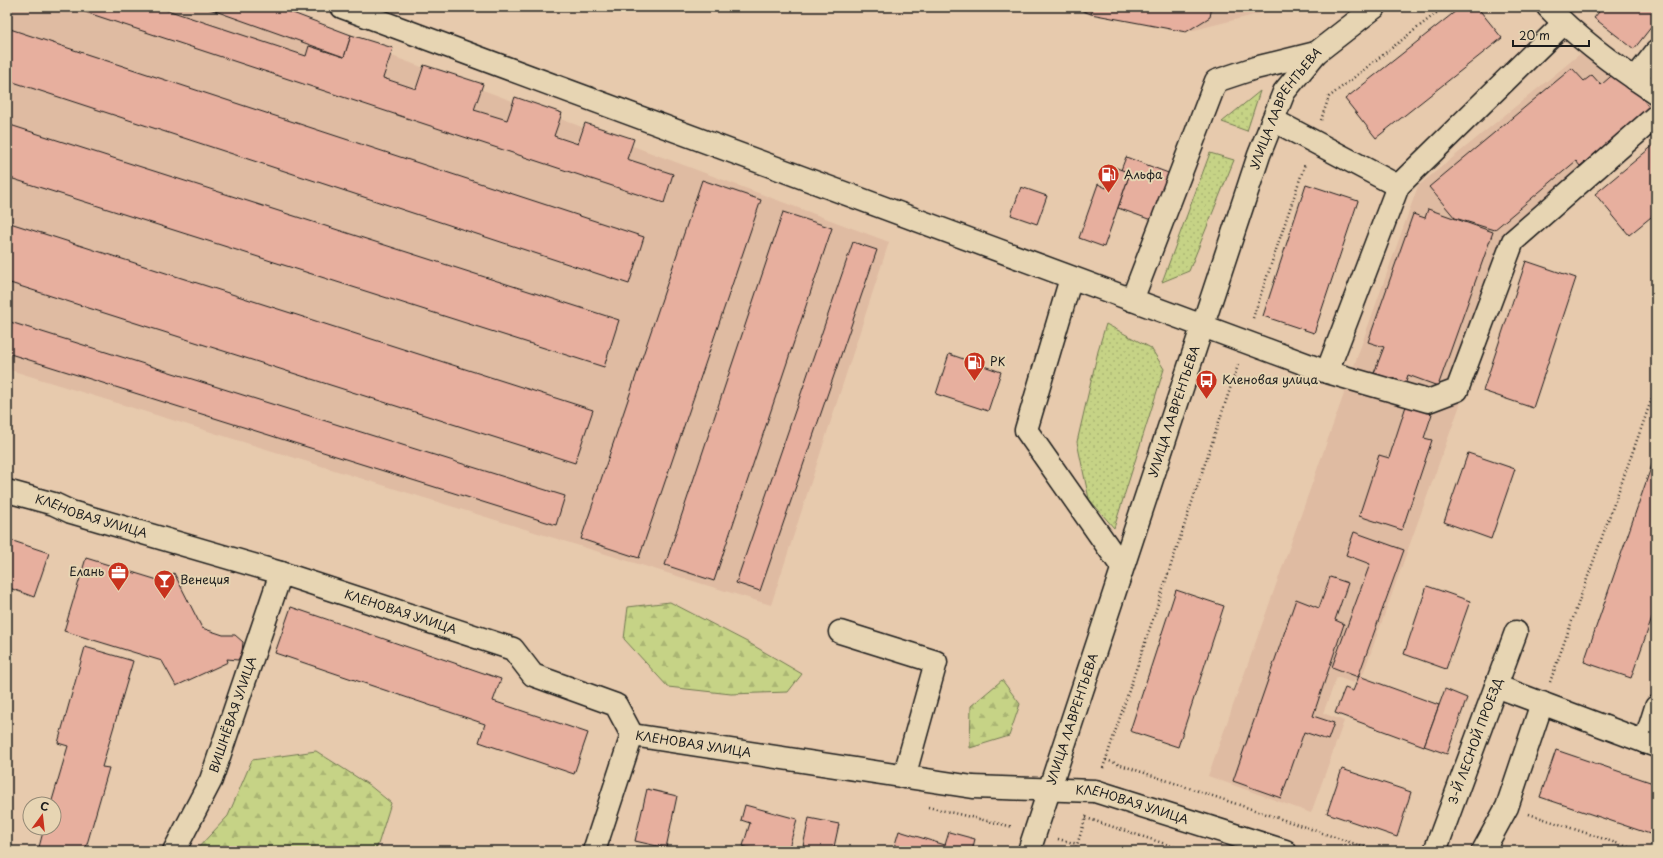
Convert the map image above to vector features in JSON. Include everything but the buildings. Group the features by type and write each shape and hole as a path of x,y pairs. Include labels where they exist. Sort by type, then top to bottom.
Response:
{"street":[{"path":"342,7 1327,372 1428,400 1457,390 1513,241 1656,116"},
{"name":"УЛИЦА ЛАВРЕНТЬЕВА","path":"1029,851 1259,155 1284,92 1316,53 1375,7"},
{"path":"1548,7 1564,24 1635,79 1656,93"},
{"path":"1327,372 1398,186 1564,24"},
{"path":"1635,79 1656,52"},
{"path":"1132,300 1216,81 1255,68 1316,53"},
{"path":"1273,120 1398,186"},
{"path":"1071,278 1026,430 1122,567"},
{"name":"КЛЕНОВАЯ УЛИЦА","path":"7,491 54,504 71,512 281,573 513,649 533,675 616,705 632,735 973,787 1050,788 1095,791 1285,851"},
{"name":"ВИШНЁВАЯ УЛИЦА","path":"174,851 211,780 281,573"},
{"path":"840,632 936,662 904,776"},
{"name":"3-Й ЛЕСНОЙ ПРОЕЗД","path":"1435,851 1516,632"},
{"path":"1496,686 1650,744 1656,707"},
{"path":"1483,851 1507,807 1542,703"},
{"path":"594,851 632,735"}],"path":[{"path":"1075,851 1245,342 1313,142 1330,97 1444,7"},
{"path":"1542,703 1656,387"},
{"path":"1106,760 1376,851"},
{"path":"1507,807 1640,851"},
{"path":"1086,818 1188,851"}],"shaded area":[{"path":"7,7 261,7 889,242 771,605 7,369"},
{"path":"1072,7 1286,7 1186,32"},
{"path":"1586,49 1656,103 1656,127 1513,258 1363,674 1358,676 1353,683 1337,677 1323,713 1344,721 1311,813 1208,776 1418,186"}],"green space":[{"path":"1260,91 1247,131 1222,122"},
{"path":"1210,153 1234,160 1189,271 1162,282"},
{"path":"1106,324 1151,348 1164,369 1114,528 1089,499 1077,442 1099,347"},
{"path":"670,602 749,643 802,674 788,692 731,694 668,687 624,639 628,607"},
{"path":"1002,680 1020,704 1009,736 970,748 971,706"},
{"path":"316,751 369,785 391,803 376,851 195,851 228,816 252,760"}],"place":[{"name":"Альфа","path":"1108,194"},
{"name":"РК","path":"974,382"},
{"name":"Кленовая улица","path":"1207,400"},
{"name":"Елань","path":"119,592"},
{"name":"Венеция","path":"164,600"}]}
